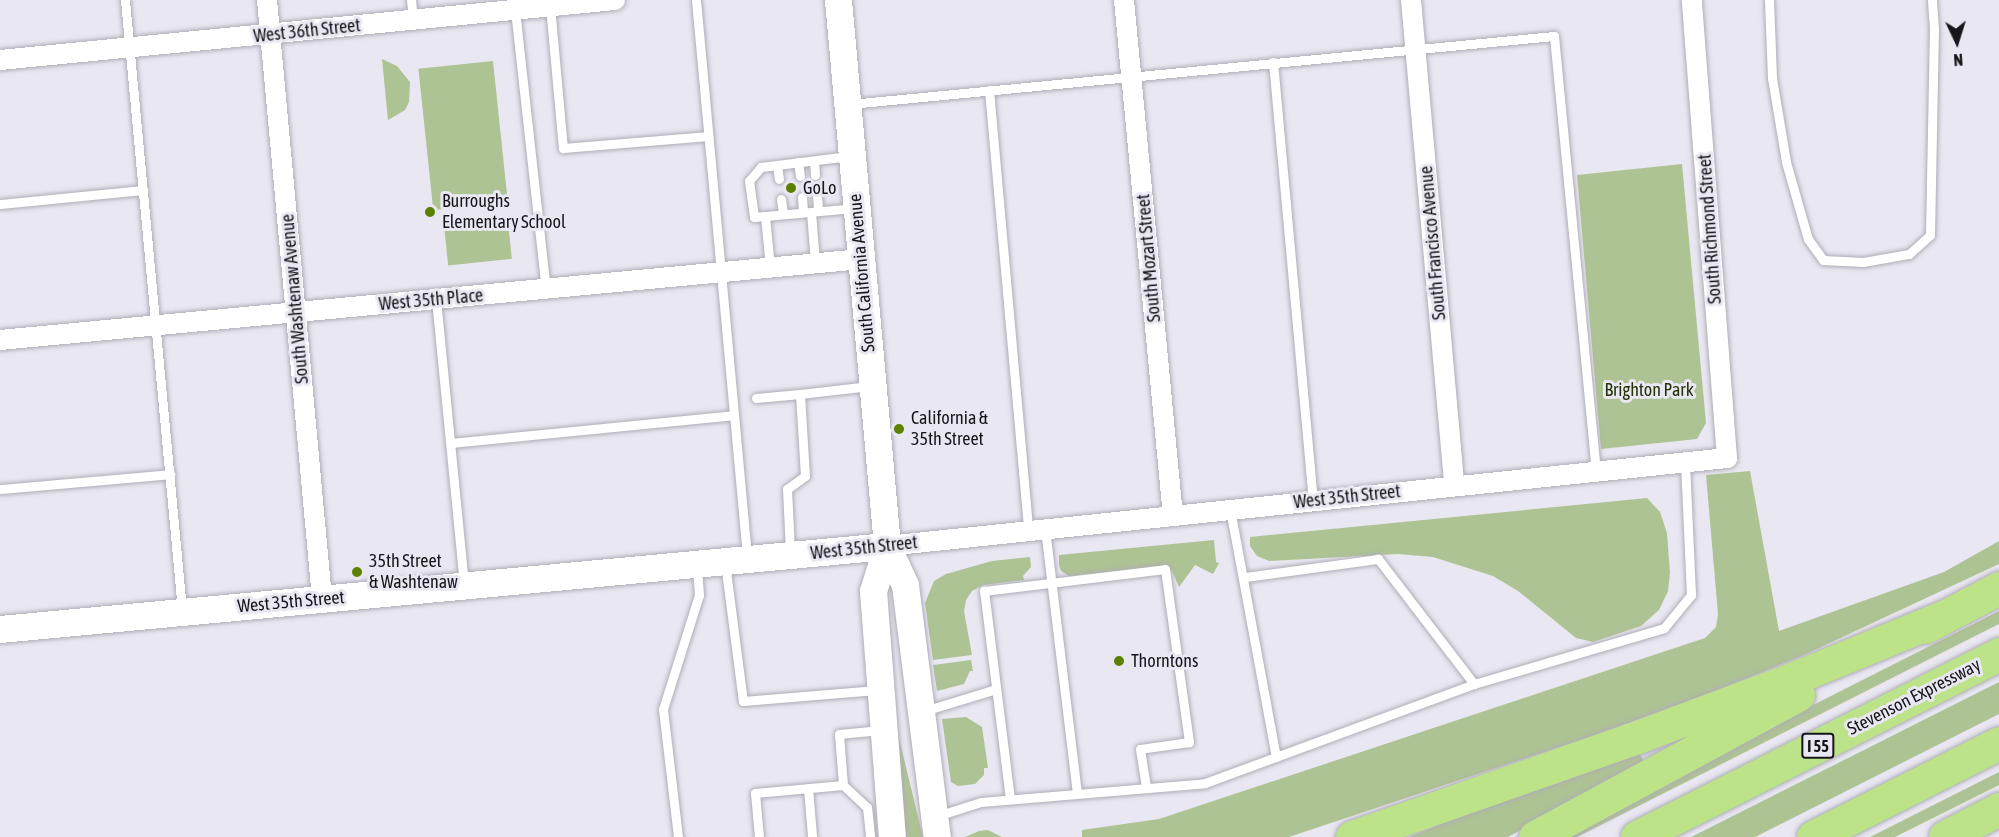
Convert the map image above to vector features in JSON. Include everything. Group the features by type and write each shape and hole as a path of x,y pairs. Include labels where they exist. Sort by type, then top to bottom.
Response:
{"highway":[{"path":"1535,837 1999,588"},
{"path":"1352,837 1640,736 1794,678 1943,617"},
{"name":"Stevenson Expressway","path":"1637,837 1999,654"},
{"path":"1813,837 1999,743"},
{"path":"1945,837 1999,809"}],"main road":[{"name":"South California Avenue","path":"838,0 887,546 905,585 936,827"},
{"name":"South California Avenue","path":"887,546 873,591 892,837"},
{"name":"West 35th Street","path":"0,629 887,546"}],"street":[{"name":"South Washtenaw Avenue","path":"267,0 322,599"},
{"name":"West 36th Street","path":"0,60 615,0"},
{"name":"South Mozart Street","path":"1124,0 1173,516"},
{"name":"South Francisco Avenue","path":"1411,0 1454,486"},
{"name":"South Richmond Street","path":"1692,0 1727,458"},
{"name":"West 35th Place","path":"0,340 861,259"},
{"name":"West 35th Street","path":"887,546 1727,458"}],"lane":[{"path":"125,0 182,612"},
{"path":"411,0 413,20"},
{"path":"696,0 734,415 736,560 742,701 879,689"},
{"path":"1769,0 1772,78 1786,162 1809,239 1823,260 1863,262 1909,254 1930,235 1934,29 1932,0"},
{"path":"550,6 563,148 709,136"},
{"path":"515,10 546,289"},
{"path":"848,104 1554,36 1596,471"},
{"path":"1273,62 1313,501"},
{"path":"989,90 1036,530 1051,583 1077,794"},
{"path":"852,156 761,167 749,181 754,217 857,208"},
{"path":"814,160 815,175"},
{"path":"798,162 800,176"},
{"path":"777,165 779,178"},
{"path":"0,204 143,190"},
{"path":"815,263 811,212 817,195"},
{"path":"802,197 811,212"},
{"path":"781,199 783,214"},
{"path":"765,216 770,268"},
{"path":"436,299 464,585"},
{"path":"756,398 873,386"},
{"path":"790,555 787,489 805,476 800,394"},
{"path":"450,443 734,415"},
{"path":"936,827 981,802 1205,783 1474,684 1664,628 1691,595 1685,462"},
{"path":"0,489 170,474"},
{"path":"1230,509 1276,756"},
{"path":"1244,577 1378,559 1474,684"},
{"path":"678,837 663,709 699,595 697,564"},
{"path":"1010,800 984,591 1165,569 1189,742 1140,749 1146,788"},
{"path":"921,712 996,689"},
{"path":"870,837 867,807 843,785 839,734 883,730"},
{"path":"759,837 755,793 843,785"},
{"path":"808,788 812,836"}],"green space":[{"path":"382,59 397,66 410,82 409,102 405,110 388,120"},
{"path":"493,61 508,202 433,210 418,69"},
{"name":"Brighton Park","path":"1682,164 1706,423 1697,439 1601,449 1577,175"},
{"path":"508,222 512,259 448,265 444,229"},
{"path":"1750,471 1779,631 1944,572 1999,541 1999,564 1804,655 1703,696 1583,739 1289,837 1082,837 1082,830 1159,819 1705,638 1716,627 1718,614 1706,475"},
{"path":"1647,498 1660,512 1667,533 1670,573 1668,591 1659,610 1641,626 1593,642 1576,638 1518,591 1493,576 1433,557 1398,554 1269,561 1257,556 1250,546 1250,537"},
{"path":"1214,540 1216,562 1219,563 1213,574 1195,565 1179,587 1172,571 1166,566 1069,576 1061,571 1059,565 1059,555"},
{"path":"1030,557 1031,567 1023,576 1024,580 983,585 972,591 966,600 964,611 972,655 933,660 925,603 934,581 946,574 992,561"},
{"path":"1999,611 1999,624 1577,837 1564,837 1750,737"},
{"path":"971,660 973,671 970,671 964,684 937,691 933,665"},
{"path":"1999,682 1999,714 1755,837 1691,837"},
{"path":"966,717 982,727 988,768 984,768 984,775 975,784 958,786 951,782 942,719"},
{"path":"895,722 923,837 903,837"},
{"path":"1640,754 1645,763 1508,837 1409,837 1476,810"},
{"path":"1999,772 1999,785 1895,837 1870,837"},
{"path":"988,830 1002,837 965,837 979,831"}],"place":[{"name":"GoLo","path":"791,188"},
{"name":"Burroughs Elementary School","path":"430,212"},
{"name":"California & 35th Street","path":"899,429"},
{"name":"35th Street & Washtenaw","path":"357,572"},
{"name":"Thorntons","path":"1119,661"}]}
